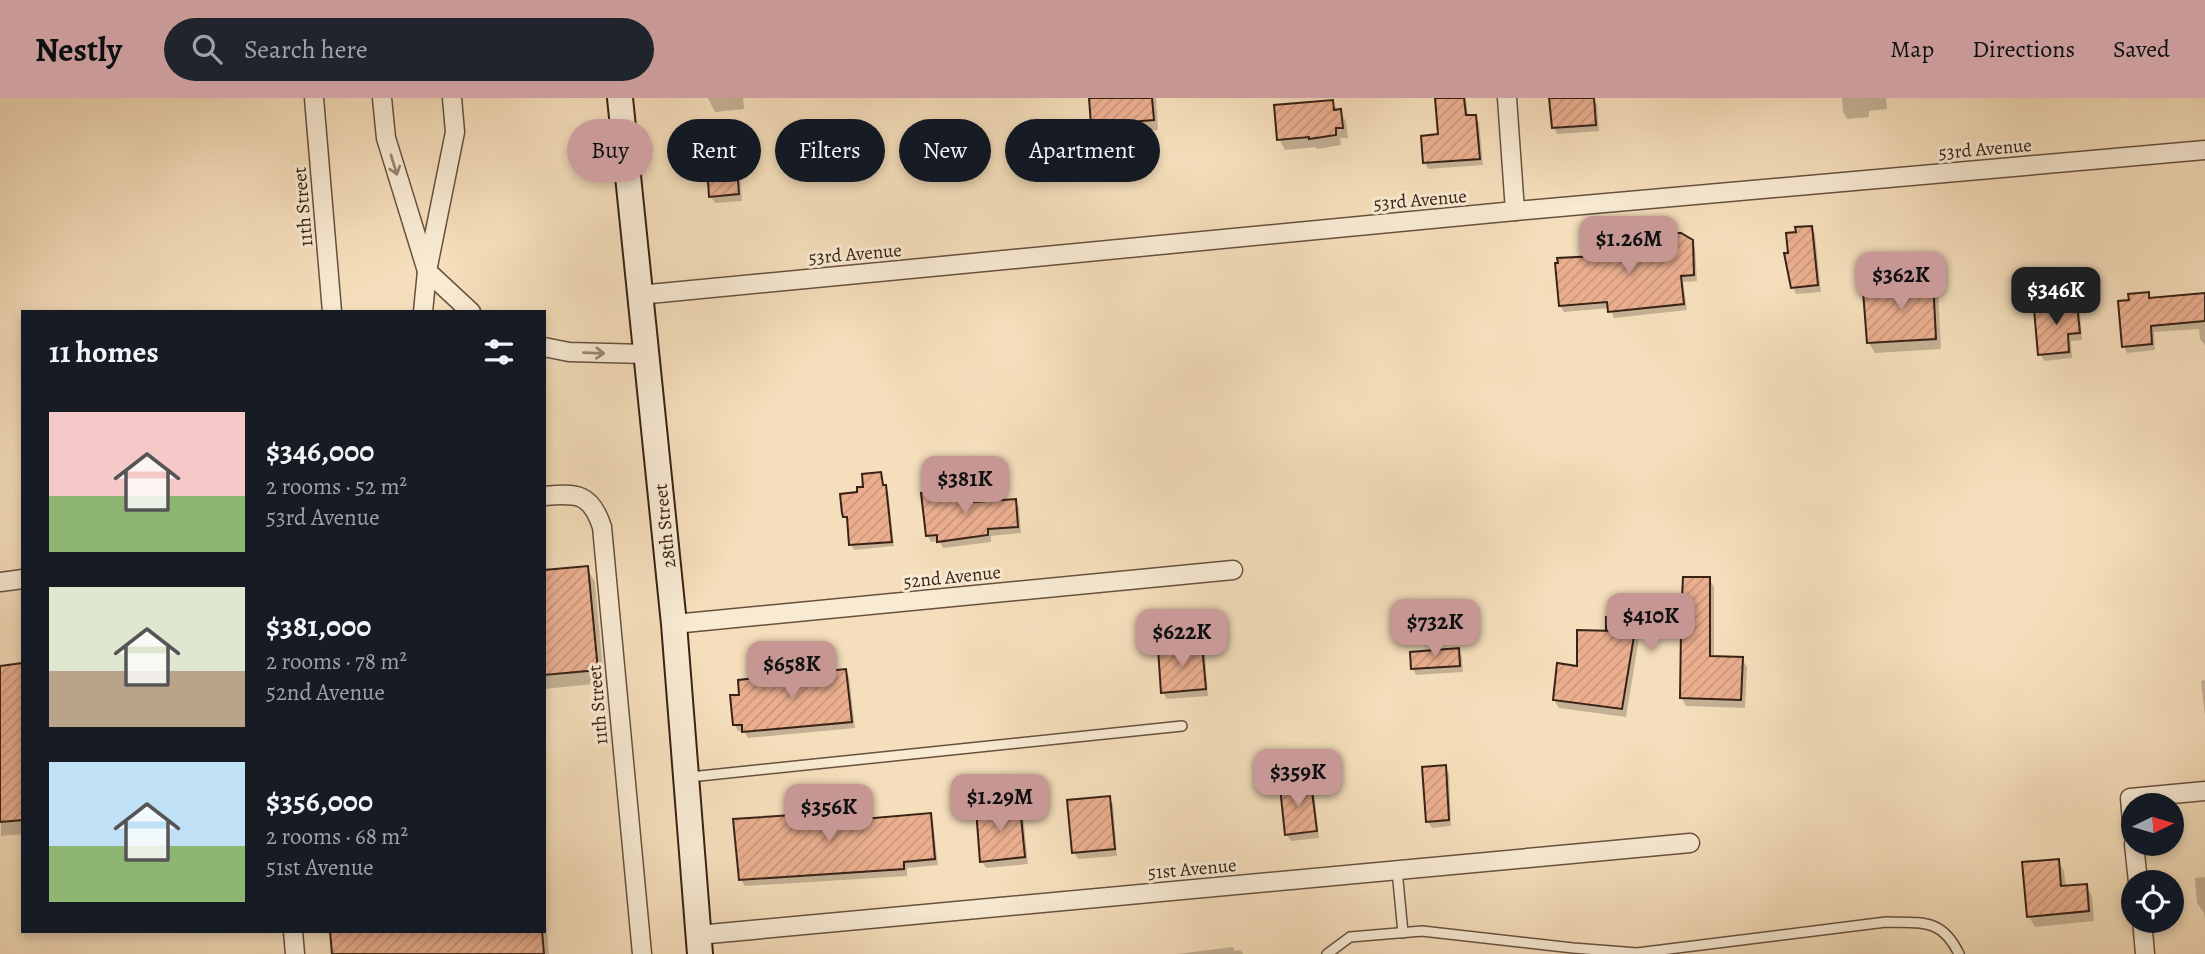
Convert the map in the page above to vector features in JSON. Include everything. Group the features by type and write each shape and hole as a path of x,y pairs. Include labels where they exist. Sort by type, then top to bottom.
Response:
{"main road":[{"name":"28th Street","path":"620,98 674,624 699,944"}],"street":[{"name":"11th Street","path":"314,98 332,310"},
{"path":"382,98 386,138 427,271 469,310"},
{"path":"423,310 427,271 455,132 452,98"},
{"path":"1507,98 1515,211"},
{"name":"53rd Avenue","path":"639,295 1515,211 2205,150"},
{"path":"546,347 569,352 645,354"},
{"name":"11th Street","path":"546,496 569,494 586,499 596,508 602,527 642,954"},
{"name":"52nd Avenue","path":"674,624 1233,570"},
{"path":"0,582 21,579"},
{"path":"2184,793 2205,791"},
{"name":"51st Avenue","path":"699,944 1397,870 1690,844"},
{"path":"293,933 295,954"},
{"path":"2143,933 2145,954"}],"lane":[{"path":"686,778 1182,726"},
{"path":"1397,870 1403,933"},
{"path":"1326,954 1350,937 1422,931 1637,953 1886,922 1927,923 1950,935 1959,954"}],"building":[{"path":"1089,98 1152,98 1154,119 1091,119"},
{"path":"1435,98 1464,98 1466,115 1476,115 1480,159 1423,163 1421,136 1438,134"},
{"path":"1549,98 1594,98 1596,125 1552,128"},
{"path":"1333,100 1334,110 1341,109 1343,128 1336,128 1336,135 1277,140 1274,105"},
{"path":"708,182 738,182 739,194 709,197"},
{"path":"1812,226 1818,285 1791,288 1784,253 1788,253 1786,233 1796,232 1795,227"},
{"path":"1662,233 1681,233 1693,240 1694,275 1681,276 1684,304 1608,312 1607,302 1559,306 1555,263 1558,263 1557,258 1617,255 1616,250 1657,246 1656,240 1662,240"},
{"path":"1933,280 1936,339 1867,343 1863,291 1888,288 1887,283"},
{"path":"2149,292 2149,298 2205,293 2205,321 2151,326 2152,344 2122,347 2118,301 2129,300 2128,294"},
{"path":"2065,300 2065,306 2077,305 2080,333 2068,334 2069,352 2038,355 2034,309 2045,308 2045,302"},
{"path":"881,472 883,485 886,485 892,542 849,545 847,517 843,517 840,494 857,492 857,487 863,487 862,474"},
{"path":"959,489 960,503 1016,499 1018,527 988,529 988,535 937,542 937,535 926,536 921,493"},
{"path":"588,566 598,670 546,675 546,570"},
{"path":"1683,577 1710,577 1710,656 1743,657 1741,700 1680,698 1681,629 1635,630 1622,709 1553,700 1557,663 1577,666 1577,630 1615,631 1606,630 1606,617 1640,614 1640,599 1682,598"},
{"path":"1202,645 1206,689 1161,693 1158,648"},
{"path":"1459,648 1460,666 1411,669 1410,652"},
{"path":"21,663 21,820 0,822 0,666"},
{"path":"846,669 852,722 742,732 742,725 733,725 730,695 739,695 738,680"},
{"path":"1446,765 1449,820 1426,822 1422,767"},
{"path":"1311,783 1317,831 1285,835 1280,787"},
{"path":"1110,796 1115,849 1072,853 1067,800"},
{"path":"1020,806 1025,857 980,862 976,809"},
{"path":"839,812 840,821 931,813 935,859 904,862 904,869 739,880 733,819"},
{"path":"2059,859 2061,886 2087,884 2089,911 2027,917 2022,862"},
{"path":"330,933 542,933 544,954 332,954"}]}
